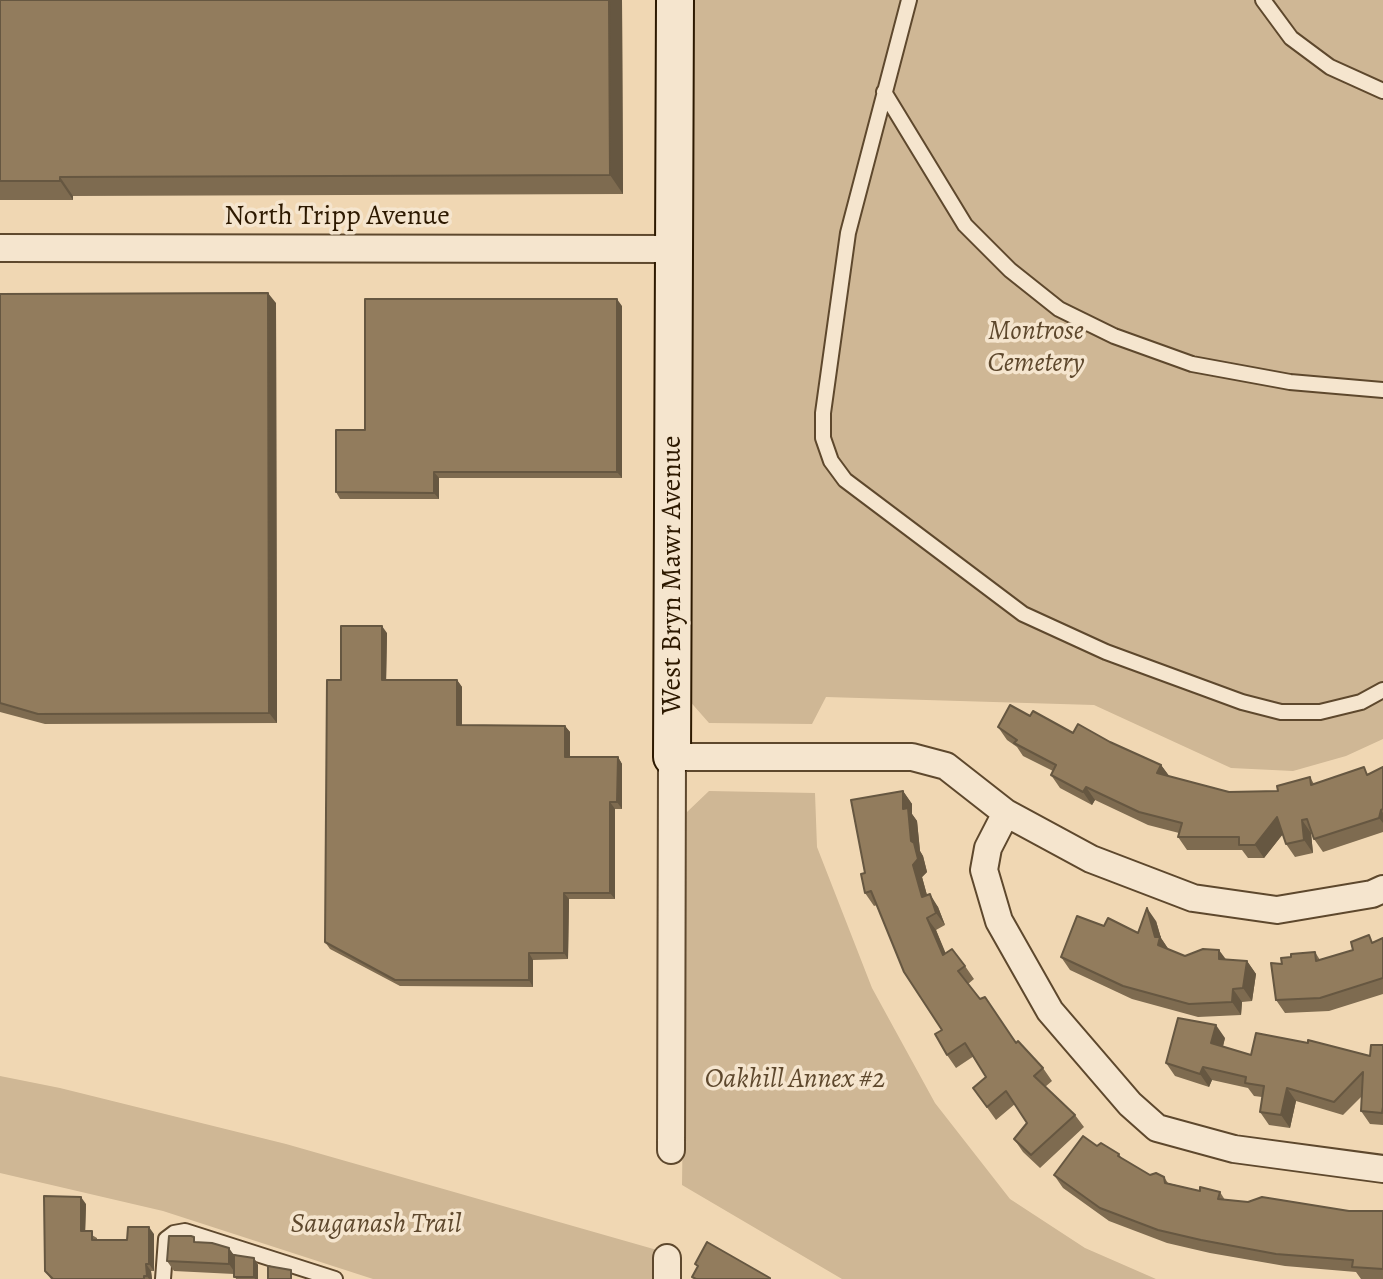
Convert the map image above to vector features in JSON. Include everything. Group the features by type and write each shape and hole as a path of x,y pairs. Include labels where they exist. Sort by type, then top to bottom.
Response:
{"street":[{"name":"West Bryn Mawr Avenue","path":"671,1150 675,0"},
{"name":"North Tripp Avenue","path":"0,248 675,249"},
{"path":"672,757 912,757 946,766 1006,813 1091,859 1193,898 1277,910 1372,894 1383,889"},
{"path":"1006,813 988,848 984,870 999,921 1050,1011 1130,1104 1157,1128 1234,1149 1383,1169"}],"lane":[{"path":"909,0 848,233 823,413 823,438 831,461 845,480 1023,614 1106,652 1242,702 1281,712 1320,712 1361,702 1383,690"},
{"path":"1263,0 1291,38 1330,67 1383,91"},
{"path":"884,92 965,225 1010,270 1059,309 1114,336 1192,364 1290,382 1383,390"},
{"path":"163,1279 166,1239 174,1233 185,1231 335,1279"}],"green space":[{"name":"Montrose Cemetery","path":"692,0 1383,0 1383,739 1346,756 1293,771 1231,768 1094,705 826,697 812,724 709,723 687,698"},
{"name":"Oakhill Annex #2","path":"709,791 815,793 817,847 872,988 935,1103 1010,1199 1085,1248 1156,1279 842,1279 682,1185 687,812"},
{"name":"Sauganash Trail","path":"0,1076 286,1144 657,1250 657,1279 373,1279 163,1211 0,1173"}],"building":[{"path":"0,0 609,0 610,175 60,177 60,181 0,181"},
{"path":"268,293 269,713 38,714 0,703 0,294"},
{"path":"365,299 617,299 617,472 434,472 434,493 336,492 336,430 365,430"},
{"path":"341,626 382,626 382,680 457,680 457,725 565,726 565,757 618,757 617,802 610,802 610,893 564,893 564,953 529,953 529,980 395,980 325,942 327,680 341,680"},
{"path":"1010,705 1030,716 1033,711 1073,733 1078,724 1161,765 1157,773 1229,792 1278,791 1277,786 1310,777 1311,785 1364,767 1367,775 1383,767 1383,809 1379,818 1314,839 1307,819 1302,820 1304,840 1286,844 1277,817 1255,845 1239,845 1239,837 1178,837 1182,823 1139,812 1086,787 1083,792 1051,775 1056,765 1014,743 1017,740 998,727"},
{"path":"903,791 903,809 908,808 911,841 918,859 913,865 922,897 930,894 936,913 927,918 943,955 952,949 965,966 958,971 980,999 985,997 1016,1043 1018,1041 1043,1068 1034,1076 1075,1115 1031,1155 1014,1139 1027,1123 1006,1091 987,1107 973,1088 986,1077 965,1043 947,1055 935,1034 942,1030 904,972 871,891 865,893 861,874 865,873 851,800"},
{"path":"1147,908 1155,937 1160,937 1158,945 1185,956 1203,949 1219,950 1219,959 1247,961 1243,988 1233,989 1232,1002 1189,1004 1123,986 1061,957 1077,916 1104,926 1108,918 1138,933"},
{"path":"1369,935 1372,943 1383,938 1383,978 1320,998 1276,1000 1271,963 1282,964 1281,958 1291,957 1291,954 1315,952 1316,961 1353,950 1351,942"},
{"path":"1178,1018 1216,1025 1211,1043 1251,1055 1256,1033 1308,1043 1308,1040 1370,1056 1371,1045 1383,1045 1382,1113 1361,1111 1363,1072 1334,1102 1287,1088 1281,1115 1260,1112 1264,1086 1245,1083 1246,1077 1203,1067 1200,1074 1166,1063"},
{"path":"1083,1136 1097,1146 1101,1143 1150,1175 1156,1173 1164,1177 1165,1183 1220,1192 1218,1199 1248,1202 1262,1197 1349,1211 1383,1211 1383,1269 1352,1267 1353,1260 1276,1254 1201,1240 1158,1230 1100,1208 1054,1175"},
{"path":"44,1196 81,1197 81,1231 92,1231 92,1240 127,1240 128,1227 149,1227 147,1276 144,1279 53,1279 45,1271"},
{"path":"169,1236 191,1236 194,1242 229,1248 229,1264 167,1261"},
{"path":"707,1242 770,1278 770,1279 692,1277"},
{"path":"234,1255 254,1258 254,1277 234,1277"},
{"path":"268,1266 291,1270 291,1279 268,1279"}]}
